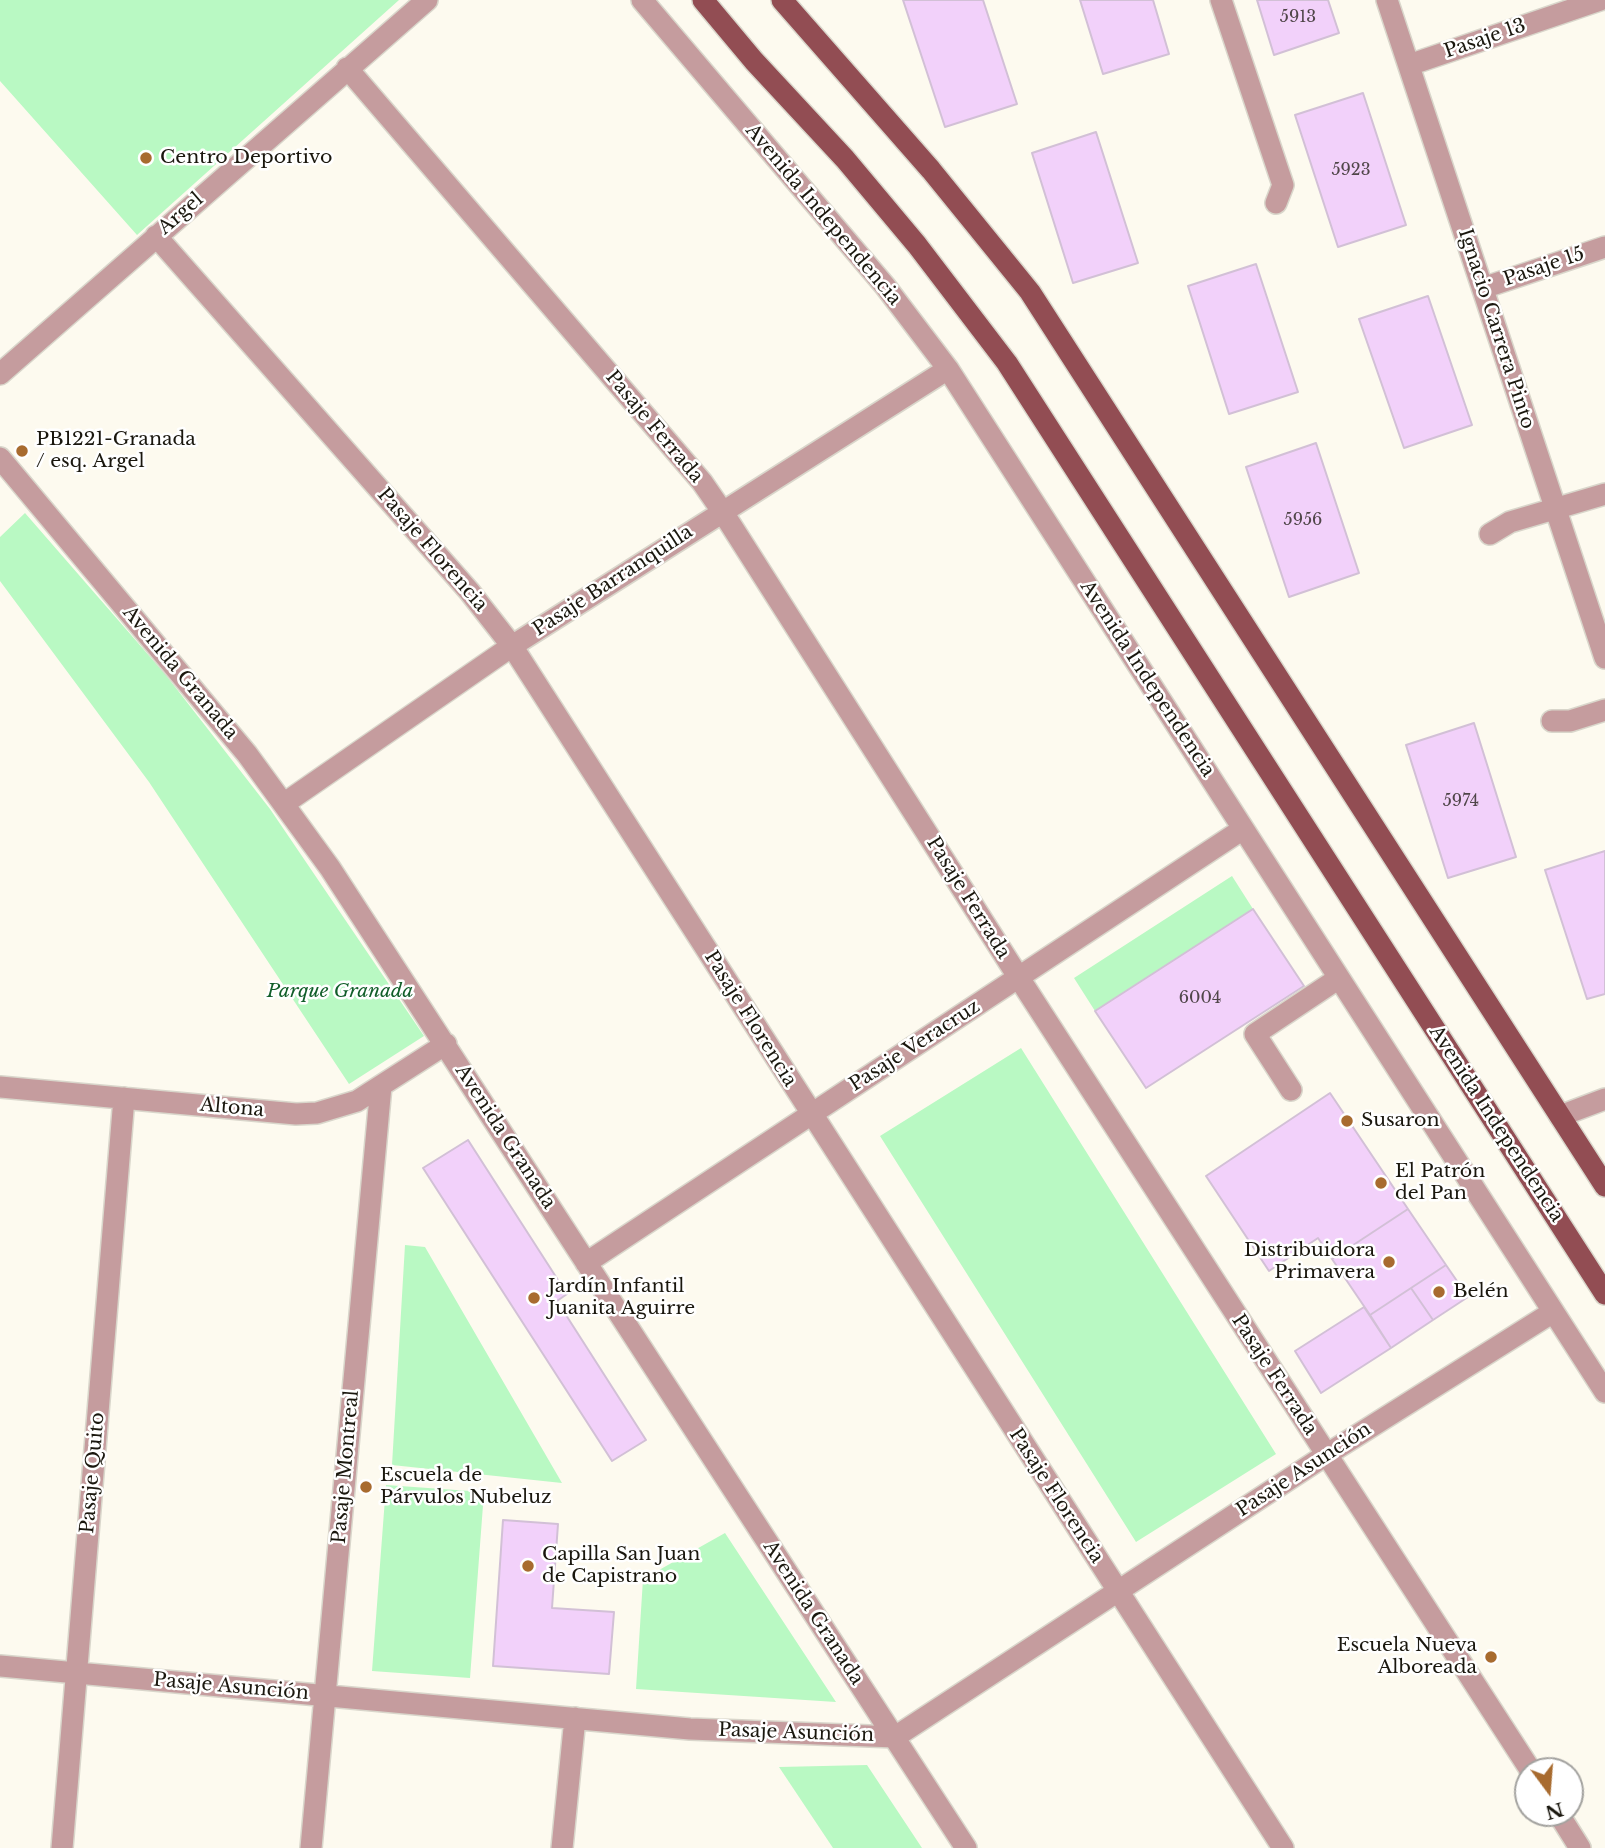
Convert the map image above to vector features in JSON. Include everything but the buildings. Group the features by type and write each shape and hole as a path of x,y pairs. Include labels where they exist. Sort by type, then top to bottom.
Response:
{"main road":[{"name":"Avenida Independencia","path":"703,0 754,61 845,159 917,245 1007,363 1605,1294"},
{"path":"782,0 931,170 1030,292 1605,1186"}],"street":[{"name":"Argel","path":"0,374 426,0"},
{"name":"Avenida Independencia","path":"642,0 885,286 948,369 1605,1392"},
{"path":"1221,0 1283,185 1276,203"},
{"name":"Ignacio Carrera Pinto","path":"1387,0 1605,658"},
{"name":"Pasaje 13","path":"1409,65 1600,0"},
{"name":"Pasaje Ferrada","path":"347,68 702,482 1018,978 1522,1757"},
{"name":"Pasaje Florencia","path":"156,236 469,591 512,646 1283,1848"},
{"name":"Pasaje 15","path":"1483,288 1605,247"},
{"name":"Pasaje Barranquilla","path":"285,803 512,646 948,369"},
{"name":"Avenida Granada","path":"0,459 285,803 446,1044 967,1848"},
{"path":"1490,534 1510,522 1605,494"},
{"path":"1552,721 1570,722 1605,710"},
{"name":"Pasaje Veracruz","path":"586,1263 1243,829"},
{"path":"1291,1090 1255,1034 1339,978"},
{"name":"Altona","path":"0,1087 296,1114 338,1108 380,1086 446,1044"},
{"name":"Pasaje Montreal","path":"311,1848 380,1086"},
{"name":"Pasaje Quito","path":"62,1848 124,1098"},
{"path":"1560,1116 1605,1099"},
{"name":"Pasaje Asunción","path":"0,1666 690,1729 895,1737 1116,1590 1553,1312"},
{"path":"562,1848 575,1718"},
{"path":"1567,1827 1580,1848"}],"green space":[{"name":"Centro Deportivo","path":"0,0 399,0 137,235 0,81"},
{"name":"Parque Granada","path":"25,513 165,674 270,809 424,1036 349,1084 149,782 0,581 0,537"},
{"path":"1232,876 1253,909 1095,1011 1074,978"},
{"path":"1021,1048 1276,1454 1136,1542 880,1136"},
{"path":"405,1245 425,1247 562,1483 392,1465"},
{"path":"386,1485 484,1492 470,1678 372,1671"},
{"path":"725,1533 836,1702 636,1689 643,1579"},
{"path":"867,1765 922,1848 833,1848 779,1767"}],"place":[{"name":"Centro Deportivo","path":"146,158"},
{"name":"PB1221-Granada / esq. Argel","path":"22,451"},
{"name":"Susaron","path":"1347,1121"},
{"name":"El Patrón del Pan","path":"1381,1183"},
{"name":"Distribuidora Primavera","path":"1389,1262"},
{"name":"Belén","path":"1439,1292"},
{"name":"Jardín Infantil Juanita Aguirre","path":"534,1298"},
{"name":"Escuela de Párvulos Nubeluz","path":"366,1487"},
{"name":"Capilla San Juan de Capistrano","path":"528,1566"},
{"name":"Escuela Nueva Alboreada","path":"1491,1657"}]}
